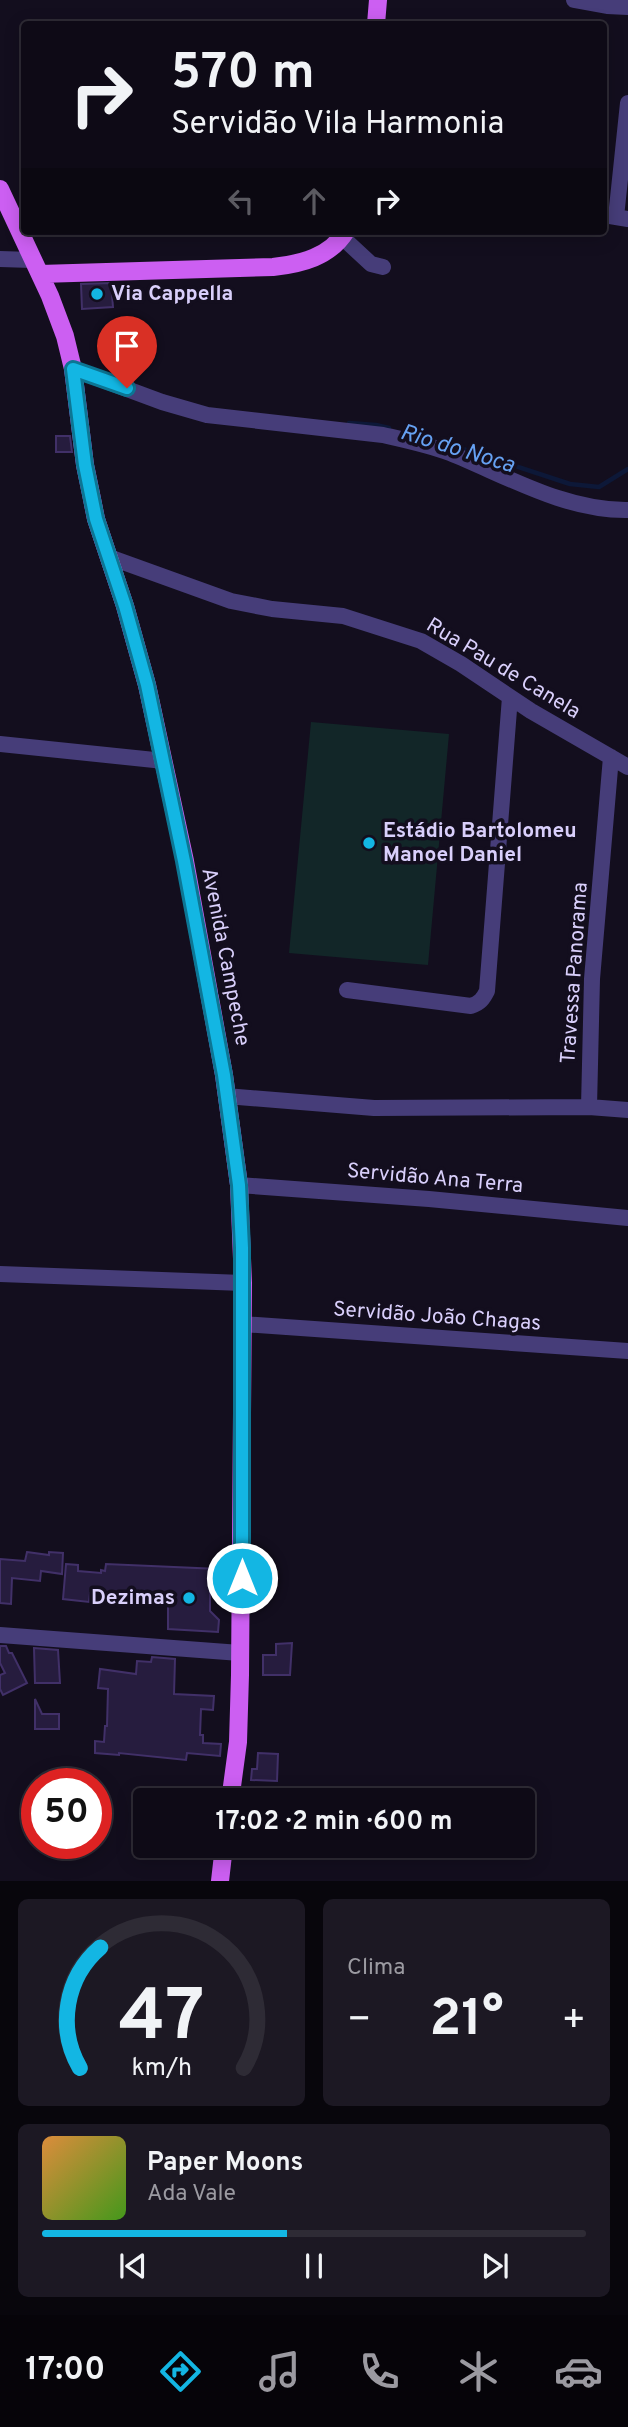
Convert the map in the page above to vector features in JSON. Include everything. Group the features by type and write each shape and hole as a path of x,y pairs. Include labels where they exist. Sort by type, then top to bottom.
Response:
{"main road":[{"path":"376,21 378,0"},
{"name":"Avenida Campeche","path":"0,189 21,234"},
{"name":"Avenida Campeche","path":"21,235 65,336 73,369 85,465 96,519 135,640 164,761 216,1025 239,1185 243,1283 240,1653 238,1742 232,1788"},
{"path":"36,267 273,267 292,265 321,255 343,235"},
{"path":"220,1881 223,1858"}],"street":[{"path":"574,0 628,7"},
{"path":"616,217 628,103"},
{"path":"345,235 371,264 383,267"},
{"path":"0,259 36,267"},
{"path":"73,369 192,412 383,435 448,452 516,483 561,498 610,510 628,510"},
{"name":"Rua Pau de Canela","path":"109,557 231,601 272,609 343,616 400,632 440,651 510,697 628,767"},
{"path":"346,990 471,1006 484,998 487,991 510,697"},
{"path":"0,744 164,761"},
{"name":"Travessa Panorama","path":"589,1107 593,979 611,757"},
{"path":"226,1096 374,1108 589,1107 628,1110"},
{"name":"Servidão Ana Terra","path":"239,1185 429,1199 628,1218"},
{"path":"0,1274 243,1283"},
{"name":"Servidão João Chagas","path":"242,1324 628,1351"},
{"path":"0,1635 240,1653"}],"green space":[{"name":"Estádio Bartolomeu Manoel Daniel","path":"311,722 449,734 428,965 289,953"}],"building":[{"name":"Via Cappella","path":"111,283 113,307 82,309 81,284"},
{"path":"56,436 70,436 72,452 56,452"},
{"path":"27,1552 49,1555 49,1552 63,1553 62,1574 41,1571 40,1581 12,1578 11,1604 0,1603 0,1559 25,1561"},
{"path":"66,1564 78,1565 78,1571 101,1573 101,1570 105,1571 106,1564 219,1569 218,1585 210,1585 210,1611 219,1620 218,1632 168,1629 168,1601 90,1593 89,1602 63,1599"},
{"path":"292,1643 290,1675 263,1675 263,1655 276,1655 276,1644"},
{"path":"0,1646 6,1646 9,1653 12,1653 27,1683 3,1695 0,1675 5,1673 0,1663"},
{"path":"34,1648 58,1650 60,1683 35,1683"},
{"path":"152,1657 175,1659 174,1694 214,1696 213,1710 201,1709 200,1735 203,1735 203,1743 221,1744 220,1756 187,1753 186,1760 95,1753 95,1741 104,1742 107,1726 108,1689 98,1688 100,1669 136,1674 137,1661 151,1662"},
{"path":"35,1699 42,1714 59,1714 59,1729 35,1729"},
{"path":"258,1753 278,1754 277,1781 251,1780 252,1769 257,1769"}],"waterway":[{"name":"Rio do Noca","path":"349,423 389,428"},
{"name":"Rio do Noca","path":"448,444 570,484 599,487 628,469"}],"place":[{"name":"Via Cappella","path":"97,294"},
{"name":"Estádio Bartolomeu Manoel Daniel","path":"369,843"},
{"name":"Dezimas","path":"189,1598"}],"route":[{"path":"127,388 73,369 85,465 96,519 125,606 147,685 184,861 224,1075 239,1185 242,1248 242,1578"}]}
